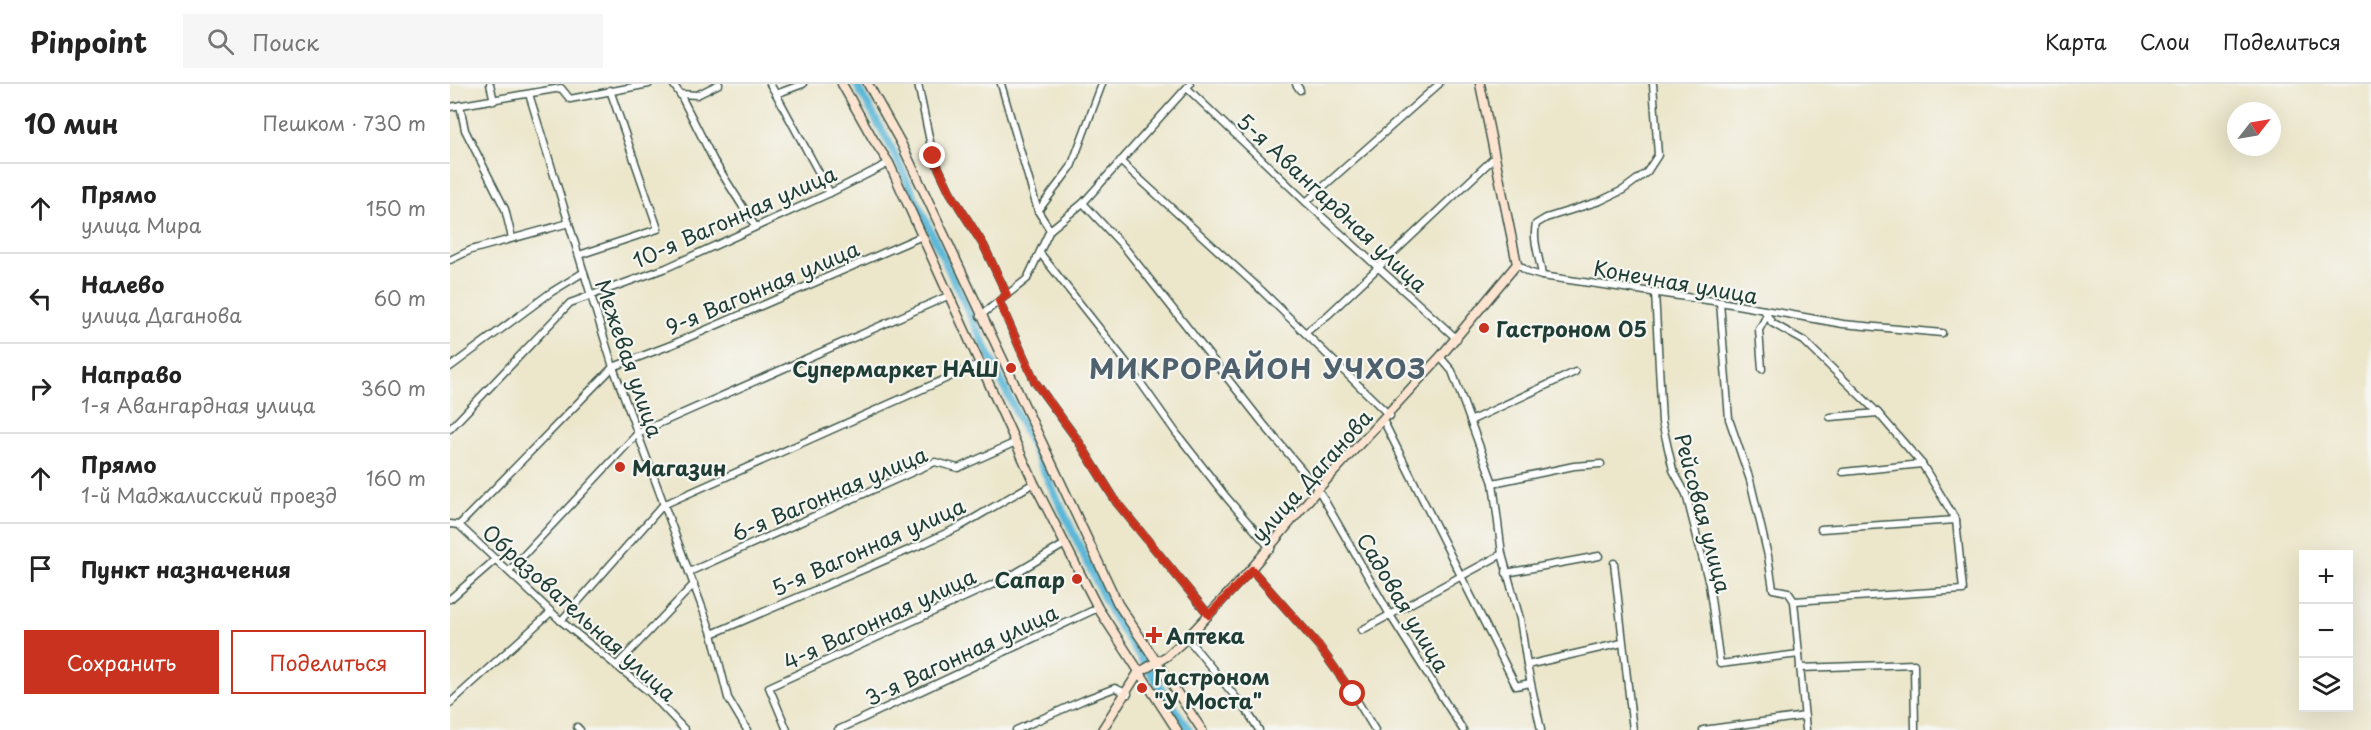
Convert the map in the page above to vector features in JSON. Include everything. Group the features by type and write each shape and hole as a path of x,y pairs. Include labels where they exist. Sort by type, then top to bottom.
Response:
{"main road":[{"path":"843,84 889,163 1034,483 1098,608 1139,675 1177,730"},
{"path":"868,84 901,143 980,316 1118,604 1202,730"},
{"path":"1481,84 1518,264"},
{"name":"улица Даганова","path":"1104,730 1139,675 1157,663 1168,659 1188,639 1208,614 1251,570 1318,490 1456,339 1518,264"}],"street":[{"path":"490,84 494,101"},
{"path":"450,107 494,101 560,86 570,99 649,84"},
{"path":"673,84 714,160 755,226"},
{"path":"770,84 830,193"},
{"path":"776,94 803,84"},
{"path":"918,84 933,156 950,192 984,246 1007,295"},
{"path":"1001,84 1038,211 1050,230"},
{"path":"1038,211 1071,167 1102,84"},
{"path":"1306,202 1439,84"},
{"path":"1542,276 1539,253 1533,235 1536,224 1546,218 1600,201 1623,190 1647,172 1658,155 1653,84"},
{"path":"680,94 697,95 716,85"},
{"path":"980,316 1028,279 1050,230 1083,203 1189,86"},
{"name":"5-я Авангардная улица","path":"1189,86 1306,202 1456,339"},
{"path":"579,255 658,229 610,90"},
{"name":"Межевая улица","path":"529,94 613,367 712,633 728,698 747,730"},
{"path":"460,105 465,130 505,209 512,238"},
{"path":"1305,333 1328,315 1496,156"},
{"path":"1120,161 1305,333 1386,418 1516,686 1530,683"},
{"name":"10-я Вагонная улица","path":"450,429 570,303 666,268 830,193 889,163"},
{"name":"Садовая улица","path":"1083,203 1125,248 1318,490 1390,615 1462,730"},
{"path":"450,260 471,250 569,223"},
{"name":"9-я Вагонная улица","path":"613,367 671,345 922,236"},
{"path":"1040,253 1126,362 1177,434 1270,548"},
{"name":"Конечная улица","path":"1518,264 1528,272 1542,276 1720,302 1765,313 1772,323 1804,341 1878,412 1922,464 1956,520 1963,590 1794,601"},
{"path":"450,367 550,293 584,272"},
{"name":"Рейсовая улица","path":"1655,292 1662,422 1673,470 1686,494 1709,584 1720,664 1799,654"},
{"path":"509,571 638,433 950,295"},
{"path":"999,301 1035,382 1079,442 1117,503 1208,614"},
{"path":"1720,302 1729,419 1750,480 1768,556 1773,589 1788,592 1794,601 1806,730"},
{"path":"1762,369 1759,330 1765,313 1843,324 1942,333"},
{"path":"1440,357 1452,371 1472,420 1493,483 1502,554 1520,619 1530,683 1541,730"},
{"path":"561,621 663,506 981,362"},
{"path":"459,525 613,367"},
{"path":"1472,420 1575,372"},
{"path":"1830,417 1878,412"},
{"name":"6-я Вагонная улица","path":"689,572 935,462 958,468 1016,442"},
{"path":"1493,483 1574,466 1600,464"},
{"path":"1842,472 1922,464"},
{"name":"5-я Вагонная улица","path":"712,633 962,526 1034,483"},
{"path":"1821,529 1956,520"},
{"name":"Образовательная улица","path":"450,524 459,525 561,621 650,692 685,730"},
{"name":"4-я Вагонная улица","path":"787,730 769,687 1009,577 1065,544"},
{"path":"1362,630 1502,554"},
{"path":"1506,573 1599,556"},
{"path":"450,599 496,559"},
{"path":"1614,563 1633,730"},
{"path":"1251,570 1319,646 1376,730"},
{"path":"616,666 694,584"},
{"name":"3-я Вагонная улица","path":"838,730 1098,608"},
{"path":"450,703 551,612"},
{"path":"1188,639 1247,711 1259,730"},
{"path":"1527,665 1623,643"},
{"path":"1800,668 1914,664 1915,730"},
{"path":"1016,730 1115,688 1127,694"},
{"path":"1703,730 1805,716"}],"waterway":[{"path":"856,84 888,141 1105,600 1115,619 1189,730"}],"place":[{"name":"Гастроном 05","path":"1484,328"},
{"name":"Супермаркет НАШ","path":"1011,368"},
{"name":"Магазин","path":"620,467"},
{"name":"Сапар","path":"1077,579"},
{"name":"Аптека","path":"1154,635"},
{"name":"Гастроном \"У Моста\"","path":"1142,688"}],"district":[{"name":"МИКРОРАЙОН УЧХОЗ","path":"1258,367"}],"route":[{"path":"933,156 950,192 984,246 1007,295 999,301 1035,382 1079,442 1117,503 1209,615 1252,570 1319,646 1353,694"}]}
